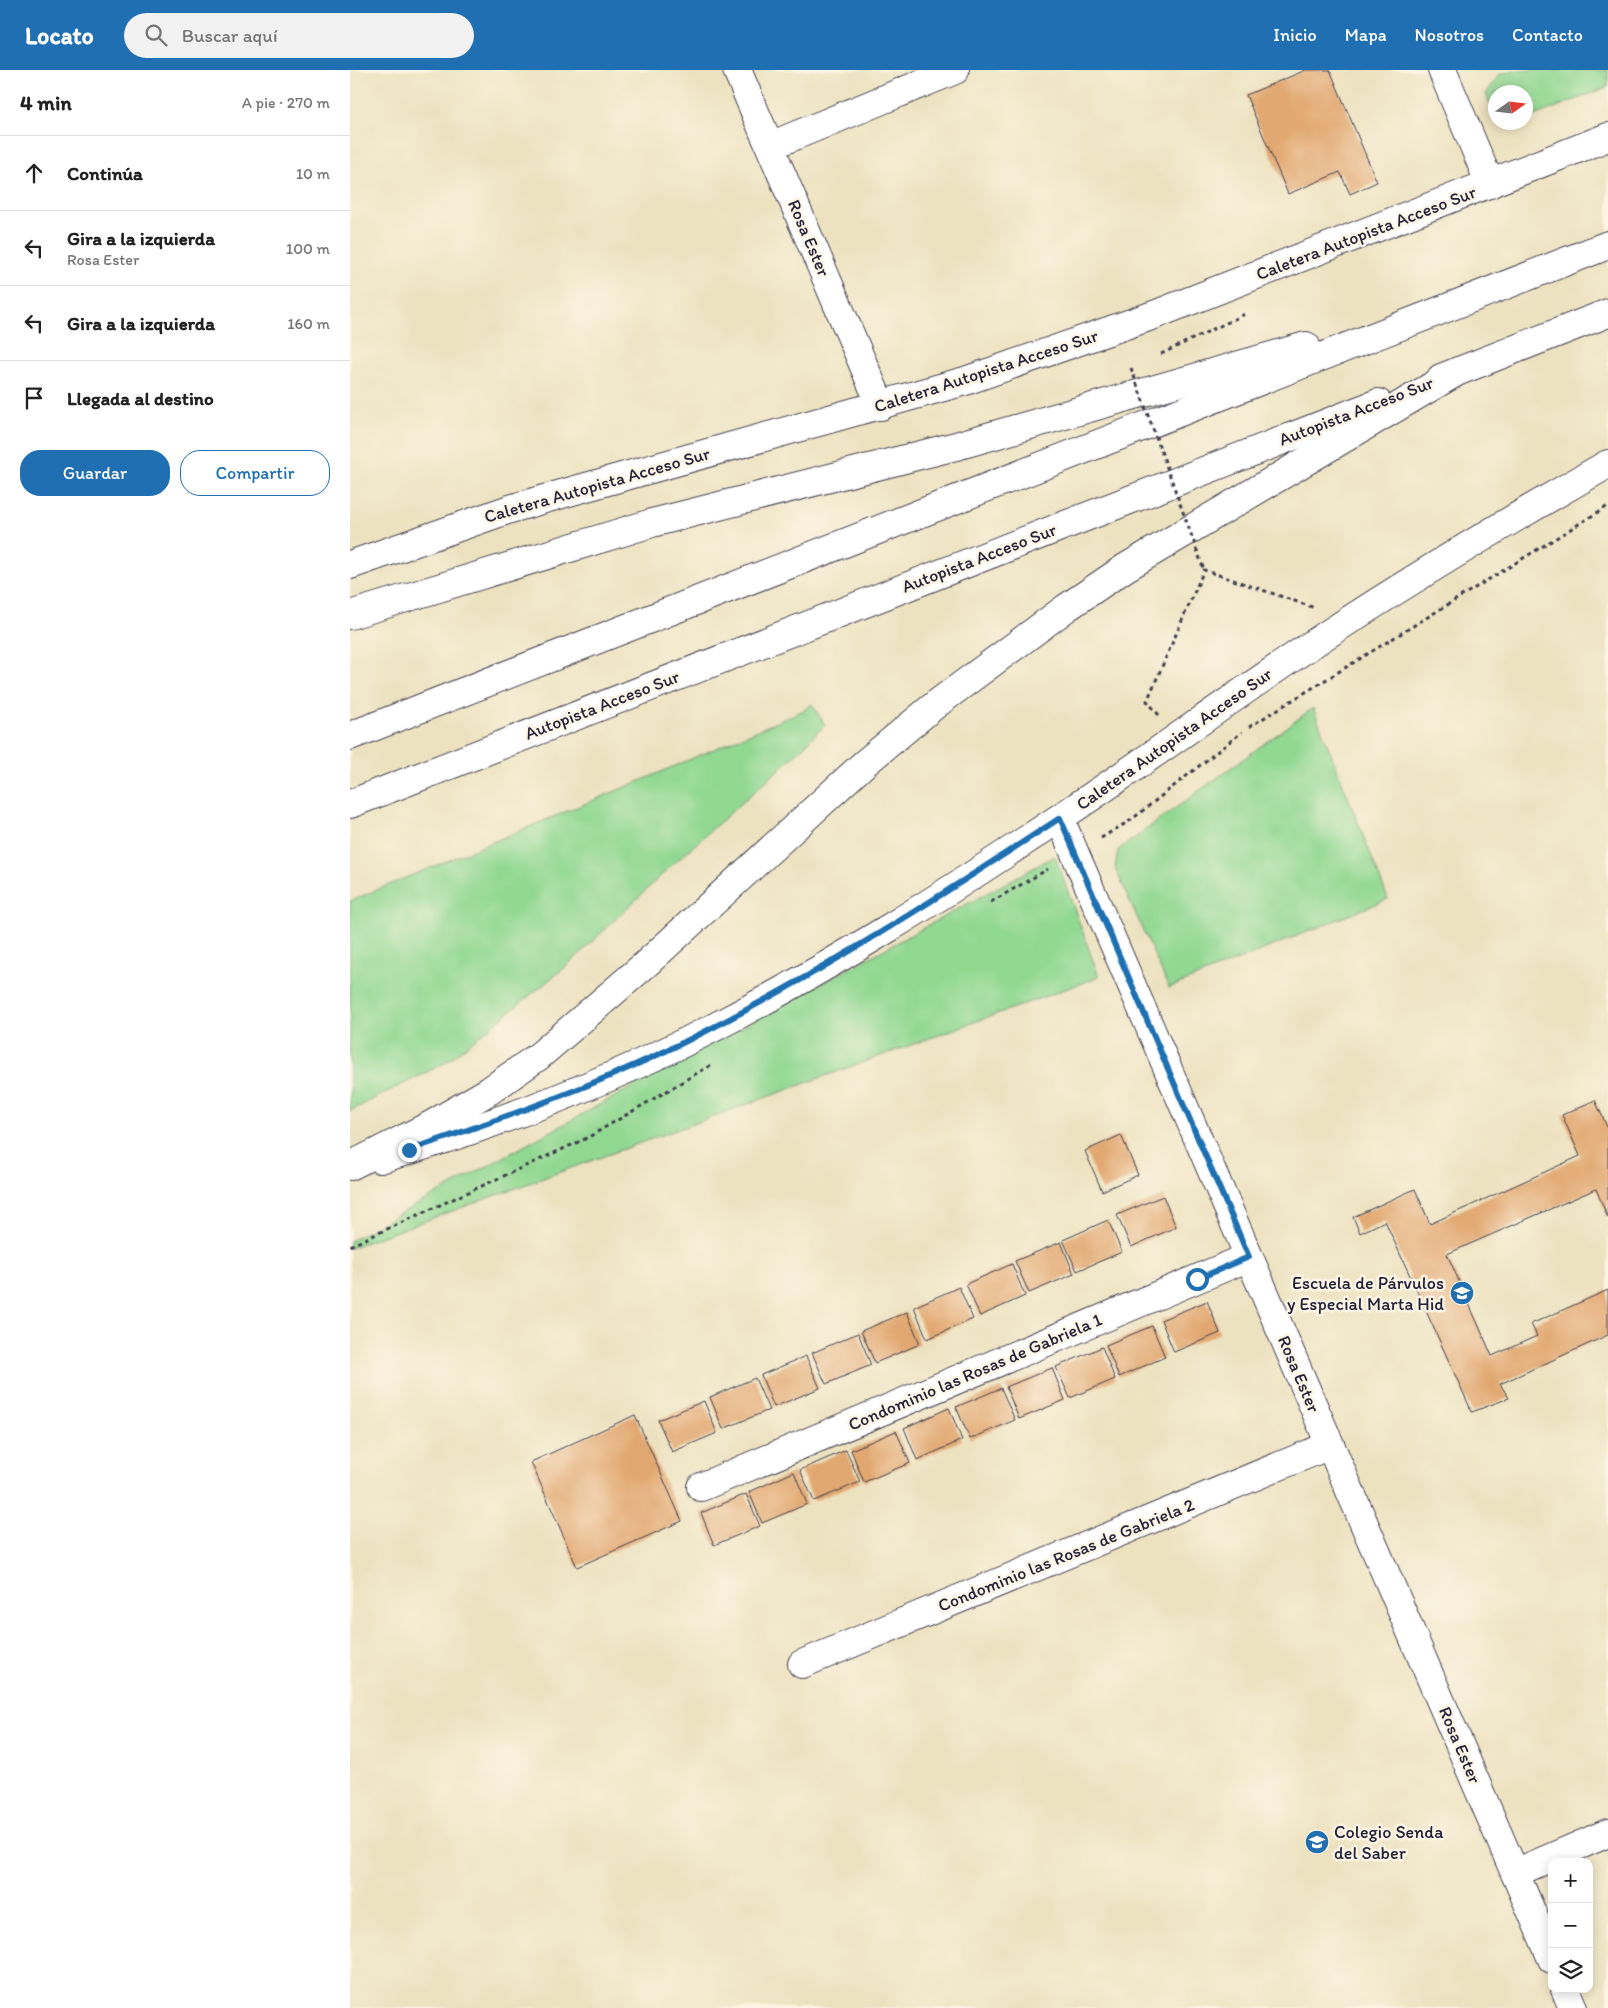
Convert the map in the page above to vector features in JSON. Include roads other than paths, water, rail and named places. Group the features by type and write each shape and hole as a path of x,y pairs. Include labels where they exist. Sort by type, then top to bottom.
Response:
{"main road":[{"name":"Rosa Ester","path":"737,70 881,406"},
{"path":"770,146 955,70"},
{"path":"1442,70 1490,184"},
{"name":"Caletera Autopista Acceso Sur","path":"350,565 546,499 965,381 1154,315 1608,137"},
{"path":"350,736 1608,245"},
{"path":"350,615 652,523 956,446 1228,367 1440,310"},
{"name":"Autopista Acceso Sur","path":"350,804 1608,313"},
{"path":"350,1167 489,1091 539,1056 647,963 865,763 935,705 1066,608 1125,568 1458,371"},
{"name":"Caletera Autopista Acceso Sur","path":"350,1167 464,1132 553,1099 632,1066 709,1030 783,990 860,945 1060,818 1333,630 1440,563 1608,464"},
{"name":"Rosa Ester","path":"1060,818 1548,1950"},
{"name":"Condominio las Rosas de Gabriela 1","path":"701,1487 1249,1257"},
{"name":"Condominio las Rosas de Gabriela 2","path":"802,1664 1330,1445"},
{"path":"1515,1874 1608,1833"},
{"path":"1567,1993 1573,2008"}],"place":[{"name":"Escuela de Párvulos y Especial Marta Hid","path":"1462,1293"},
{"name":"Colegio Senda del Saber","path":"1317,1842"}]}
